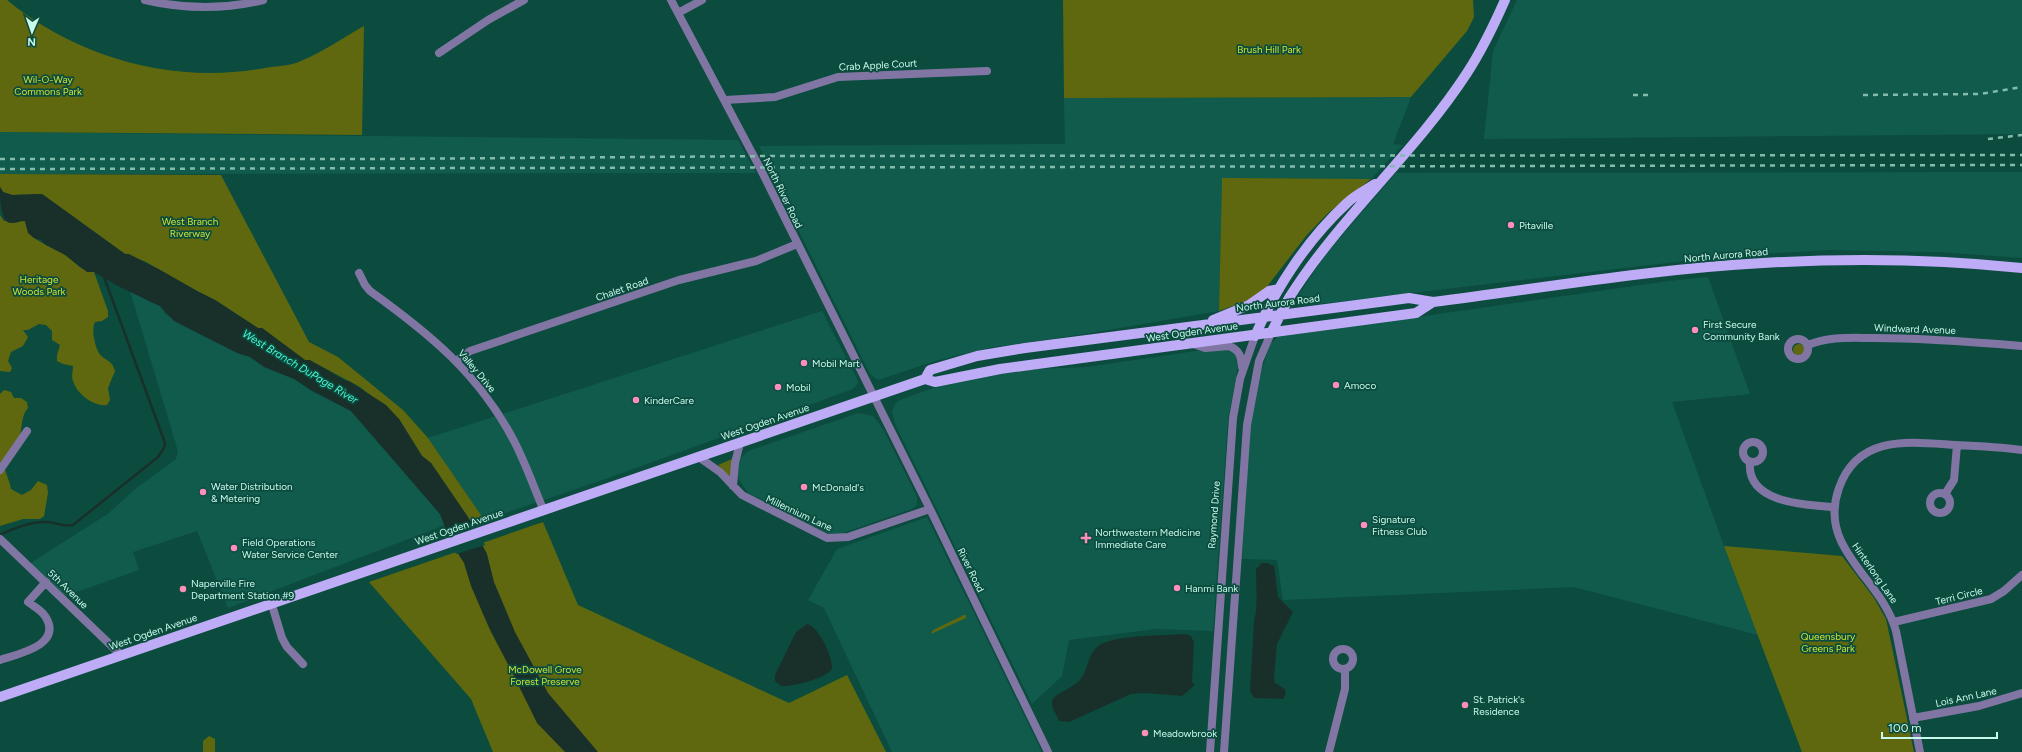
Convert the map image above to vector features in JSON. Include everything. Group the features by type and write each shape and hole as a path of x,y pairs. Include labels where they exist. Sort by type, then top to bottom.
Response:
{"main road":[{"name":"West Ogden Avenue","path":"0,697 700,458 925,379 935,382 974,373 1270,333 1288,299 1320,254 1433,121 1467,74 1505,0"},
{"name":"West Ogden Avenue","path":"1197,325 1249,305 1269,291 1279,288 1308,247 1348,202 1385,176"},
{"name":"North Aurora Road","path":"1126,334 1263,318 1409,298 1433,302 1647,274 1758,264 1897,261 2022,268"},
{"name":"Raymond Drive","path":"1255,336 1279,288"},
{"name":"North Aurora Road","path":"1270,333 1416,313 1433,302"},
{"name":"West Ogden Avenue","path":"925,379 930,370 977,356 1126,334"}],"street":[{"path":"145,0 164,4 204,8 227,7 263,0"},
{"path":"439,53 488,20 524,0"},
{"name":"North River Road","path":"671,0 725,100 874,398"},
{"path":"678,13 702,0"},
{"name":"Crab Apple Court","path":"725,100 774,97 838,76 987,71"},
{"name":"Chalet Road","path":"456,361 470,351 679,280 756,261 797,244"},
{"name":"Valley Drive","path":"360,273 365,285 370,291 420,327 456,361 478,386 503,421 525,463 544,511"},
{"path":"1224,752 1247,425 1259,361 1270,333"},
{"name":"Raymond Drive","path":"1210,752 1232,433 1236,402 1243,371 1255,336"},
{"name":"Windward Avenue","path":"1808,345 1820,340 1834,338 1888,338 1931,339 2022,346"},
{"path":"1192,344 1205,348 1229,346 1236,349 1242,360 1243,371"},
{"name":"River Road","path":"874,398 930,509 1048,752"},
{"path":"0,470 26,431"},
{"name":"Hinterlong Lane","path":"1920,752 1894,622 1885,604 1841,541 1837,530 1834,507 1840,486 1847,472 1860,458 1883,445 1899,442 2022,450"},
{"path":"732,486 735,463 740,443"},
{"path":"1945,494 1954,480 1957,445"},
{"name":"Millennium Lane","path":"700,458 720,472 742,495 827,538 833,539 848,537 930,509"},
{"path":"1750,462 1750,472 1758,486 1774,497 1797,504 1834,507"},
{"name":"5th Avenue","path":"0,539 121,655"},
{"name":"Terri Circle","path":"1894,622 1985,601 2004,591 2022,575"},
{"path":"0,660 27,651 44,641 48,634 47,621 44,615 28,602 46,582"},
{"path":"272,605 282,638 287,647 303,664"},
{"path":"1329,752 1345,689 1345,669"},
{"name":"Lois Ann Lane","path":"1913,718 1979,706 2022,693"}],"shaded area":[{"path":"1517,0 2022,0 2022,134 1484,139 1493,51"},
{"path":"1411,97 1393,144 1403,145 1371,179 1222,178 1219,311 1085,334 988,348 935,361 878,380 870,374 773,179 759,146 1065,144 1064,98"},
{"path":"0,132 738,140 756,173 0,174"},
{"path":"2022,172 2022,258 1939,252 1828,250 1727,256 1310,305 1299,294 1327,253 1396,173"},
{"path":"1708,277 1750,394 1672,402 1758,635 1574,587 1283,600 1277,560 1242,559 1250,429 1256,390 1269,346 1277,337 1669,281"},
{"path":"130,291 160,306 165,314 205,337 250,357 264,367 294,378 311,391 351,411 440,514 445,525 228,608 197,531 133,552 139,570 65,596 28,565 109,513 134,490 176,459 178,451"},
{"path":"822,311 857,379 858,383 853,389 614,476 488,519 483,518 428,438"},
{"path":"1216,348 1228,349 1235,354 1238,366 1228,419 1213,631 1156,629 1069,640 1062,676 1032,704 895,424 892,411 895,404 902,399 939,386 983,376 1037,369 1087,367"},
{"path":"858,413 873,416 883,429 917,497 917,505 912,509 843,533 829,534 748,493 738,478 737,471 740,459 748,451"},
{"path":"927,517 1042,752 892,752 824,608 808,600 837,549"}],"green space":[{"name":"Wil-O-Way Commons Park","path":"0,0 7,0 34,20 64,37 96,51 128,62 162,69 197,73 231,72 292,64 317,53 364,26 362,135 0,132"},
{"name":"Brush Hill Park","path":"1063,0 1473,0 1474,17 1467,31 1411,97 1064,98"},
{"name":"West Branch Riverway","path":"0,174 221,175 309,342 338,357 403,410 428,438 483,518 471,522 431,463 422,456 399,419 360,387 319,365 305,360 262,328 258,328 215,300 146,262 125,254 42,194 12,195 3,192 0,187"},
{"path":"1222,178 1371,179 1328,213 1306,236 1266,288 1249,300 1219,311"},
{"name":"Heritage Woods Park","path":"0,215 4,221 25,221 28,232 35,239 63,253 81,268 94,272 108,311 108,317 102,321 95,322 93,333 99,353 103,358 112,364 115,371 108,388 110,400 107,405 92,402 78,391 72,379 73,366 57,361 60,345 52,340 52,331 46,325 39,324 28,330 23,330 28,337 23,346 11,352 8,361 12,368 10,372 0,371"},
{"path":"1799,344 1803,346 1805,350 1803,354 1799,356 1795,354 1793,350 1795,346"},
{"path":"4,390 11,392 14,398 21,398 27,402 28,408 25,411 21,433 17,444 8,452 4,461 11,489 22,495 31,490 38,481 47,485 48,493 44,516 40,519 23,519 0,526 0,394"},
{"path":"732,459 730,481 727,474 718,465"},
{"name":"McDowell Grove Forest Preserve","path":"543,522 578,605 789,703 847,675 886,752 493,752 471,699 369,582"},
{"name":"Queensbury Greens Park","path":"1724,546 1842,556 1874,598 1886,619 1914,752 1802,752"},
{"path":"966,615 966,618 931,634 933,630"},
{"path":"209,736 215,739 215,752 203,752 203,741"}],"water":[{"name":"West Branch DuPage River","path":"0,187 3,192 12,195 42,194 125,254 129,254 215,300 258,328 262,328 305,360 310,360 346,381 349,381 386,405 399,419 422,456 431,463 468,517 487,554 494,582 515,632 548,693 598,752 565,752 537,723 490,630 471,586 464,563 450,541 440,514 351,411 311,390 294,379 264,367 250,357 237,353 174,321 160,306 116,285 94,272 87,272 65,255 46,245 41,240 34,238 28,233 25,221 14,223 8,222 3,215"},
{"path":"1262,563 1267,563 1274,566 1278,597 1293,612 1277,644 1274,678 1275,683 1285,689 1286,694 1283,699 1254,698 1250,691 1256,603 1256,569"},
{"path":"807,624 816,630 824,643 832,664 832,669 823,676 808,682 781,686 775,681 775,675 796,632"},
{"path":"1185,634 1191,636 1194,642 1192,682 1195,685 1182,696 1144,693 1131,694 1069,722 1059,721 1052,706 1052,700 1058,694 1079,681 1093,652 1102,643 1138,636"}],"pier":[{"path":"473,522 485,545 456,554 448,542 444,532"}],"waterway":[{"path":"0,535 29,524 42,522 73,525 158,457 164,448 165,443 104,277"}],"railway":[{"path":"1863,95 1980,94 2022,87"},
{"path":"1633,95 1652,95"},
{"path":"1988,139 2022,135"},
{"path":"0,159 381,159 772,156 2022,155"},
{"path":"0,169 2022,165"}],"place":[{"name":"Pitaville","path":"1511,225"},
{"name":"First Secure Community Bank","path":"1695,330"},
{"name":"Mobil Mart","path":"804,363"},
{"name":"Amoco","path":"1336,385"},
{"name":"Mobil","path":"778,387"},
{"name":"KinderCare","path":"636,400"},
{"name":"McDonald's","path":"804,487"},
{"name":"Water Distribution & Metering","path":"203,492"},
{"name":"Signature Fitness Club","path":"1364,525"},
{"name":"Northwestern Medicine Immediate Care","path":"1086,538"},
{"name":"Field Operations Water Service Center","path":"234,548"},
{"name":"Hanmi Bank","path":"1177,588"},
{"name":"Naperville Fire Department Station #9","path":"183,589"},
{"name":"St. Patrick's Residence","path":"1465,705"},
{"name":"Meadowbrook","path":"1145,733"}]}
